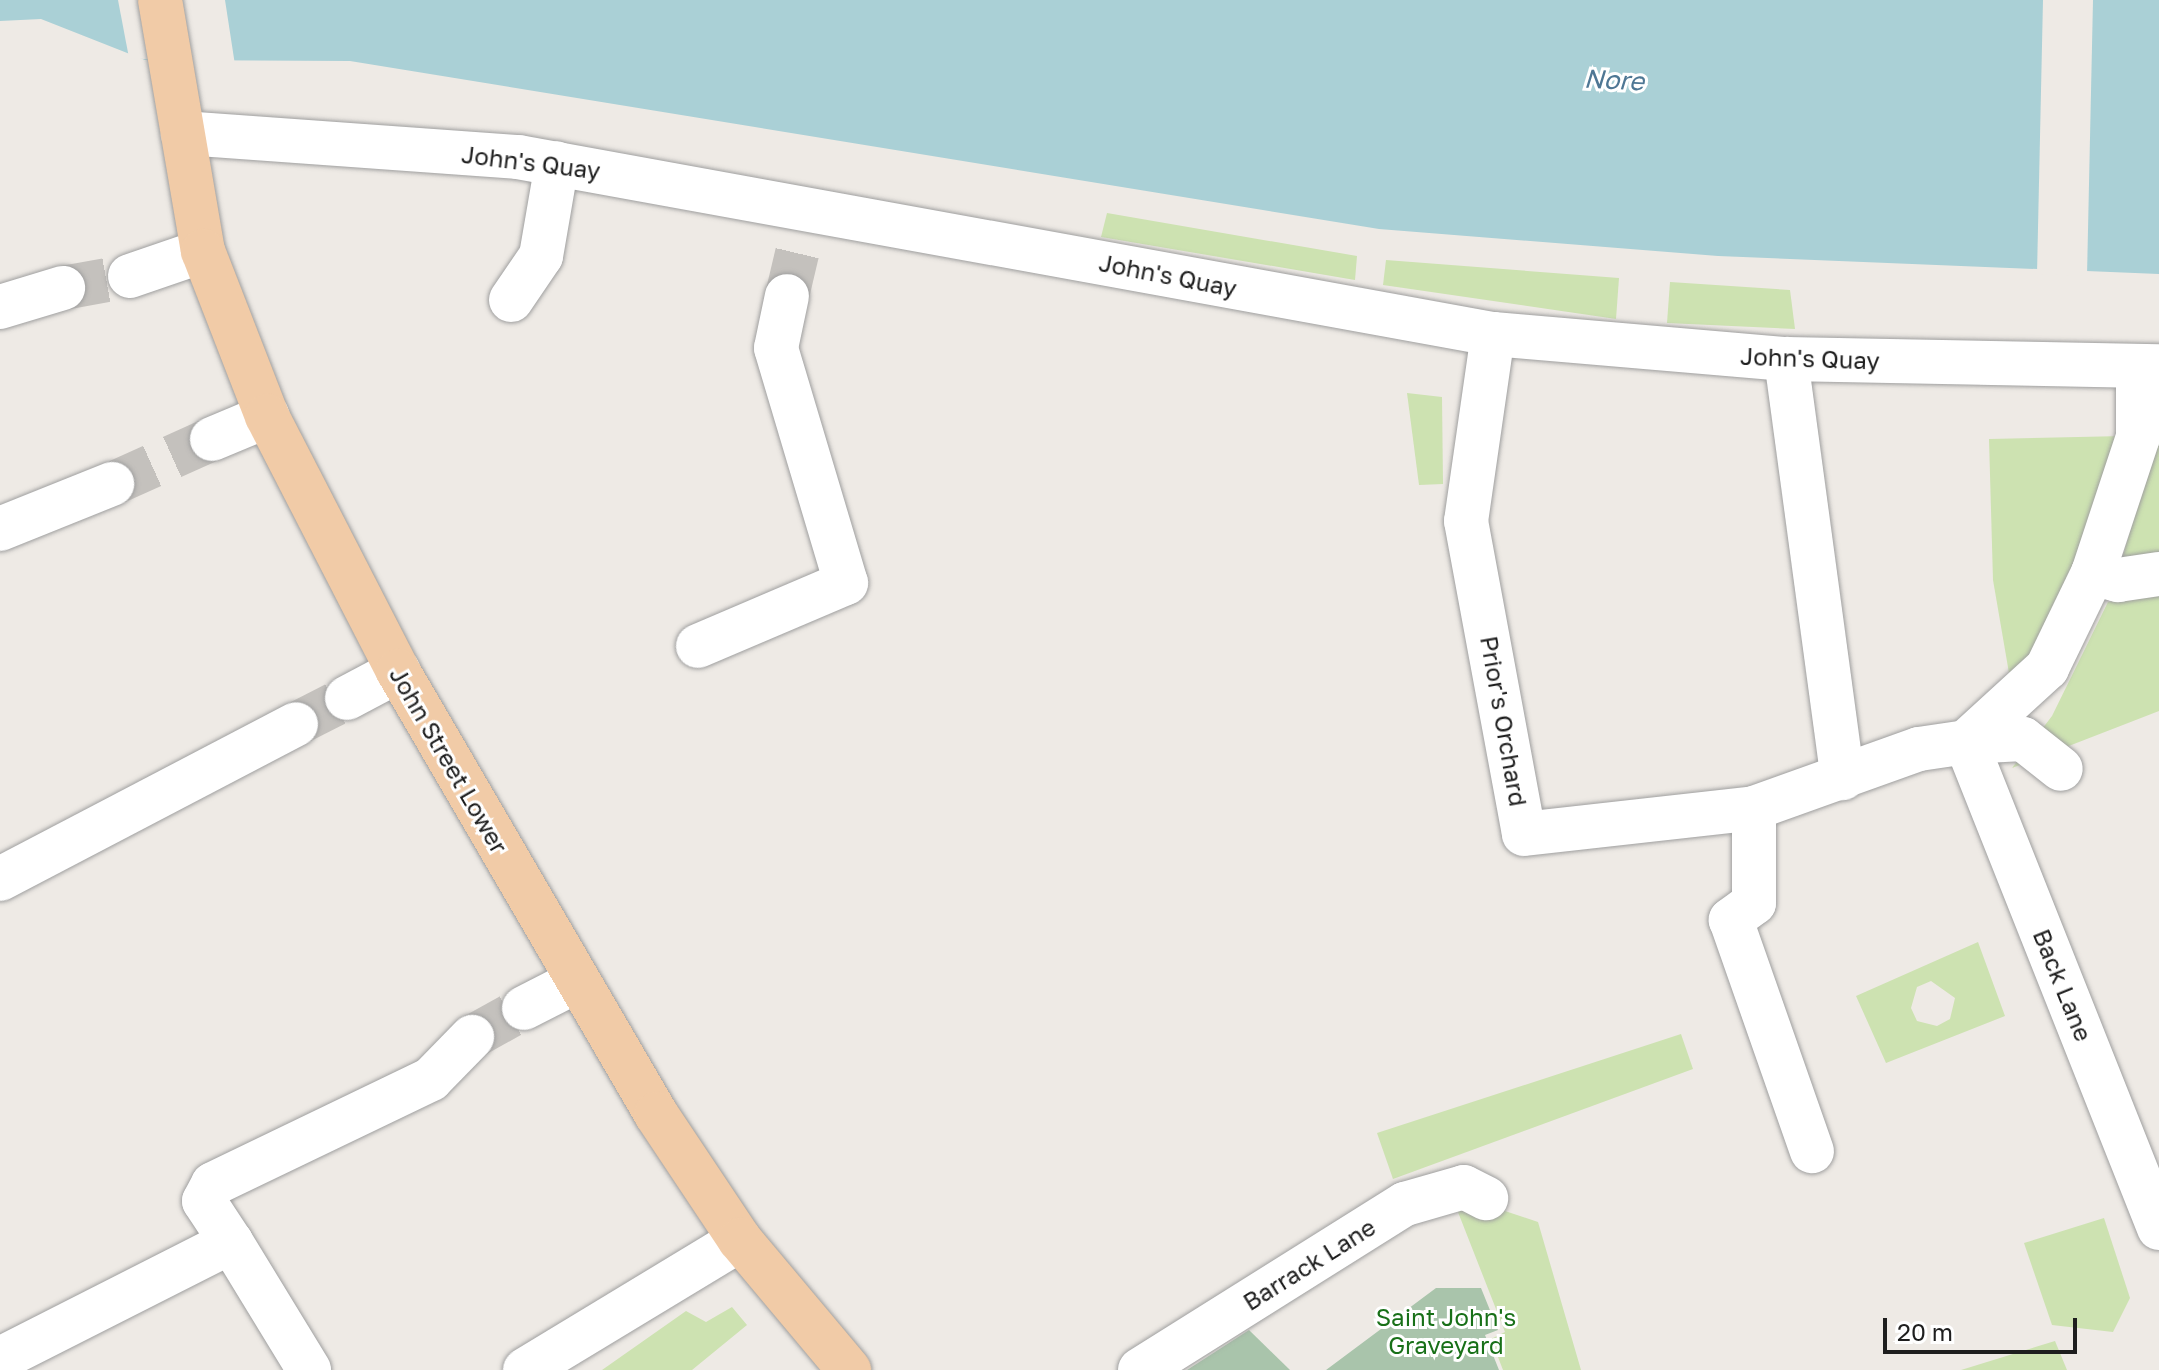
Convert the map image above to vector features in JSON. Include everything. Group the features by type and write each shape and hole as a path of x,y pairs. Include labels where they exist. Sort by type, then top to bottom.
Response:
{"main road":[{"name":"John Street Lower","path":"160,0 203,251 267,416 398,671 577,981 740,1240 849,1370"}],"street":[{"name":"John's Quay","path":"183,133 557,163 803,224 1493,334 1786,359 2149,366"},
{"path":"511,300 541,256 557,163"},
{"path":"130,276 203,251"},
{"path":"0,307 63,288"},
{"path":"698,646 846,583 776,348 787,296"},
{"name":"Prior's Orchard","path":"1493,334 1466,521 1524,834 1754,808 1919,749 1966,742 2023,739 2061,769"},
{"path":"1786,359 1843,778"},
{"path":"1966,742 2047,668 2093,573 2138,437 2149,366"},
{"path":"212,439 267,416"},
{"path":"0,529 112,484"},
{"path":"2093,573 2118,580 2159,574"},
{"path":"347,698 398,671"},
{"path":"0,879 296,724"},
{"name":"Back Lane","path":"1966,742 2159,1228"},
{"path":"1754,808 1754,903 1731,920 1812,1151"},
{"path":"524,1008 577,981"},
{"path":"309,1370 204,1201 213,1184 431,1079 472,1037"},
{"name":"Barrack Lane","path":"1140,1370 1405,1204 1464,1187 1486,1198"},
{"path":"525,1370 740,1240"},
{"path":"0,1359 231,1242"}],"green space":[{"path":"1107,213 1357,256 1355,280 1101,237"},
{"path":"1386,260 1619,278 1616,319 1383,285"},
{"path":"1670,282 1790,290 1795,329 1667,323"},
{"path":"1407,393 1442,397 1443,484 1419,485"},
{"path":"2159,434 2159,554 2122,559 2146,476"},
{"path":"2124,436 2081,558 2025,668 2009,673 1993,580 1989,439"},
{"path":"2159,594 2159,711 2012,768 2052,716 2108,602"},
{"path":"1978,942 2005,1016 1886,1063 1856,996","holes":["1931,981 1955,998 1950,1019 1937,1026 1917,1021 1911,1008 1917,987"]},
{"path":"1681,1034 1693,1069 1393,1179 1377,1133"},
{"path":"1475,1201 1538,1222 1581,1370 1503,1370 1491,1339 1505,1332 1456,1207"},
{"path":"2104,1218 2130,1298 2113,1332 2052,1325 2024,1243"},
{"name":"Saint John's Graveyard","path":"1436,1288 1481,1288 1498,1330 1485,1335 1499,1370 1326,1370"},
{"path":"732,1307 747,1325 692,1370 602,1370 686,1311 706,1322"},
{"path":"1249,1330 1290,1370 1187,1370"},
{"path":"2055,1341 2067,1370 1961,1370"}],"water":[{"name":"Nore","path":"0,0 2159,0 2159,274 1718,256 1379,229 350,61 145,60 41,19 0,21"}],"pier":[{"path":"118,0 225,0 235,65 129,58"},
{"path":"2043,0 2093,0 2087,276 2037,274"}],"tunnel":[{"path":"787,296 800,241"},
{"path":"63,288 130,276"},
{"path":"112,484 212,439"},
{"path":"296,724 347,698"},
{"path":"472,1037 524,1008"}]}
